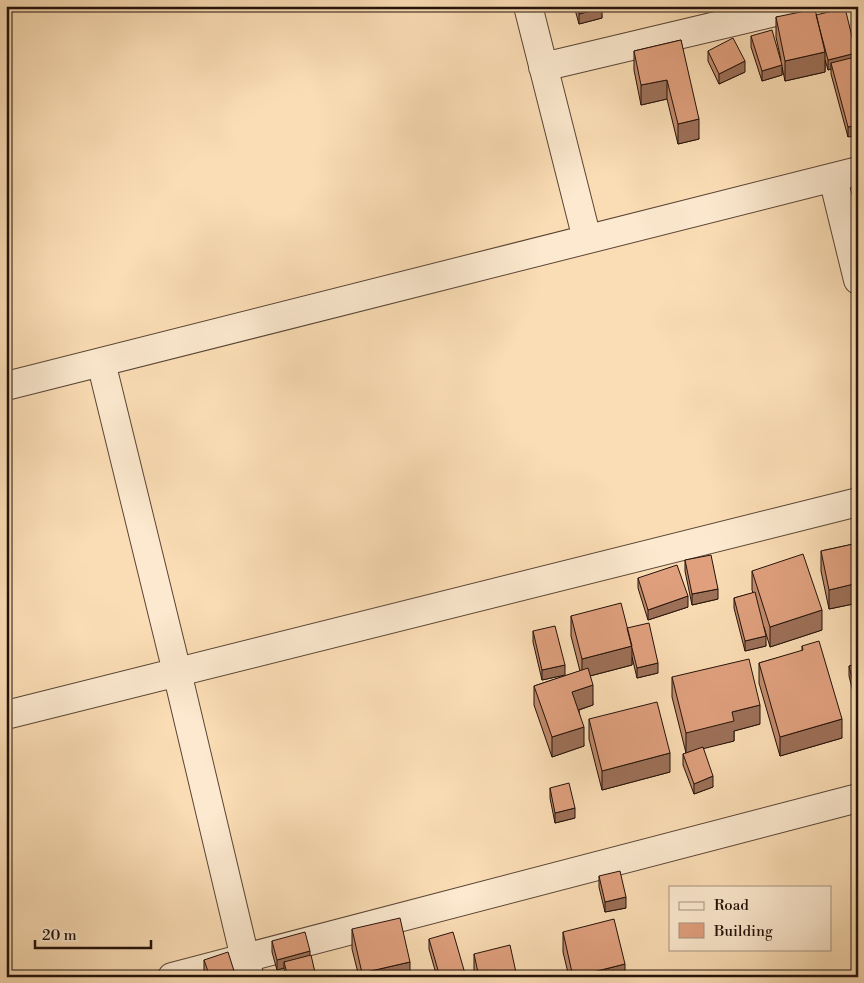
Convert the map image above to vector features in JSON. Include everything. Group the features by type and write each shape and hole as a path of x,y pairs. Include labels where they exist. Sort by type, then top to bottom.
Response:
{"street":[{"path":"528,6 587,239"},
{"path":"543,67 800,6"},
{"path":"6,386 845,175 858,280"},
{"path":"102,362 178,672 247,968"},
{"path":"6,715 858,502"},
{"path":"172,977 247,968 858,798"}],"building":[{"path":"577,6 601,6 602,8 579,14"},
{"path":"845,8 856,53 828,60 816,15"},
{"path":"815,9 825,52 785,61 776,17"},
{"path":"772,30 782,65 762,71 751,36"},
{"path":"733,38 745,61 719,74 708,51"},
{"path":"681,40 699,119 678,124 667,80 641,85 634,51"},
{"path":"855,57 858,69 858,125 848,127 831,63"},
{"path":"858,543 858,583 829,590 821,551"},
{"path":"803,554 822,610 770,627 752,571"},
{"path":"711,555 718,589 692,594 685,560"},
{"path":"677,565 688,596 648,610 638,578"},
{"path":"755,592 766,636 745,641 734,598"},
{"path":"621,603 632,646 582,659 571,616"},
{"path":"649,623 658,663 637,668 627,628"},
{"path":"555,626 565,665 542,670 533,631"},
{"path":"819,641 842,719 780,737 759,663 803,650 802,646"},
{"path":"749,659 760,705 732,712 734,721 686,733 672,677"},
{"path":"858,664 858,702 849,666"},
{"path":"588,668 593,685 572,692 584,727 552,737 534,686"},
{"path":"657,702 670,753 602,771 589,719"},
{"path":"703,747 713,776 694,784 683,754"},
{"path":"569,783 575,808 555,813 550,788"},
{"path":"620,871 626,897 605,902 599,876"},
{"path":"400,918 410,962 362,973 352,929"},
{"path":"614,919 625,964 573,977 563,932"},
{"path":"305,932 310,951 277,960 272,941"},
{"path":"453,932 466,977 440,977 429,939"},
{"path":"510,945 517,977 479,977 474,954"},
{"path":"228,952 235,974 224,977 210,977 204,960"},
{"path":"311,955 316,977 288,977 284,962"}]}
